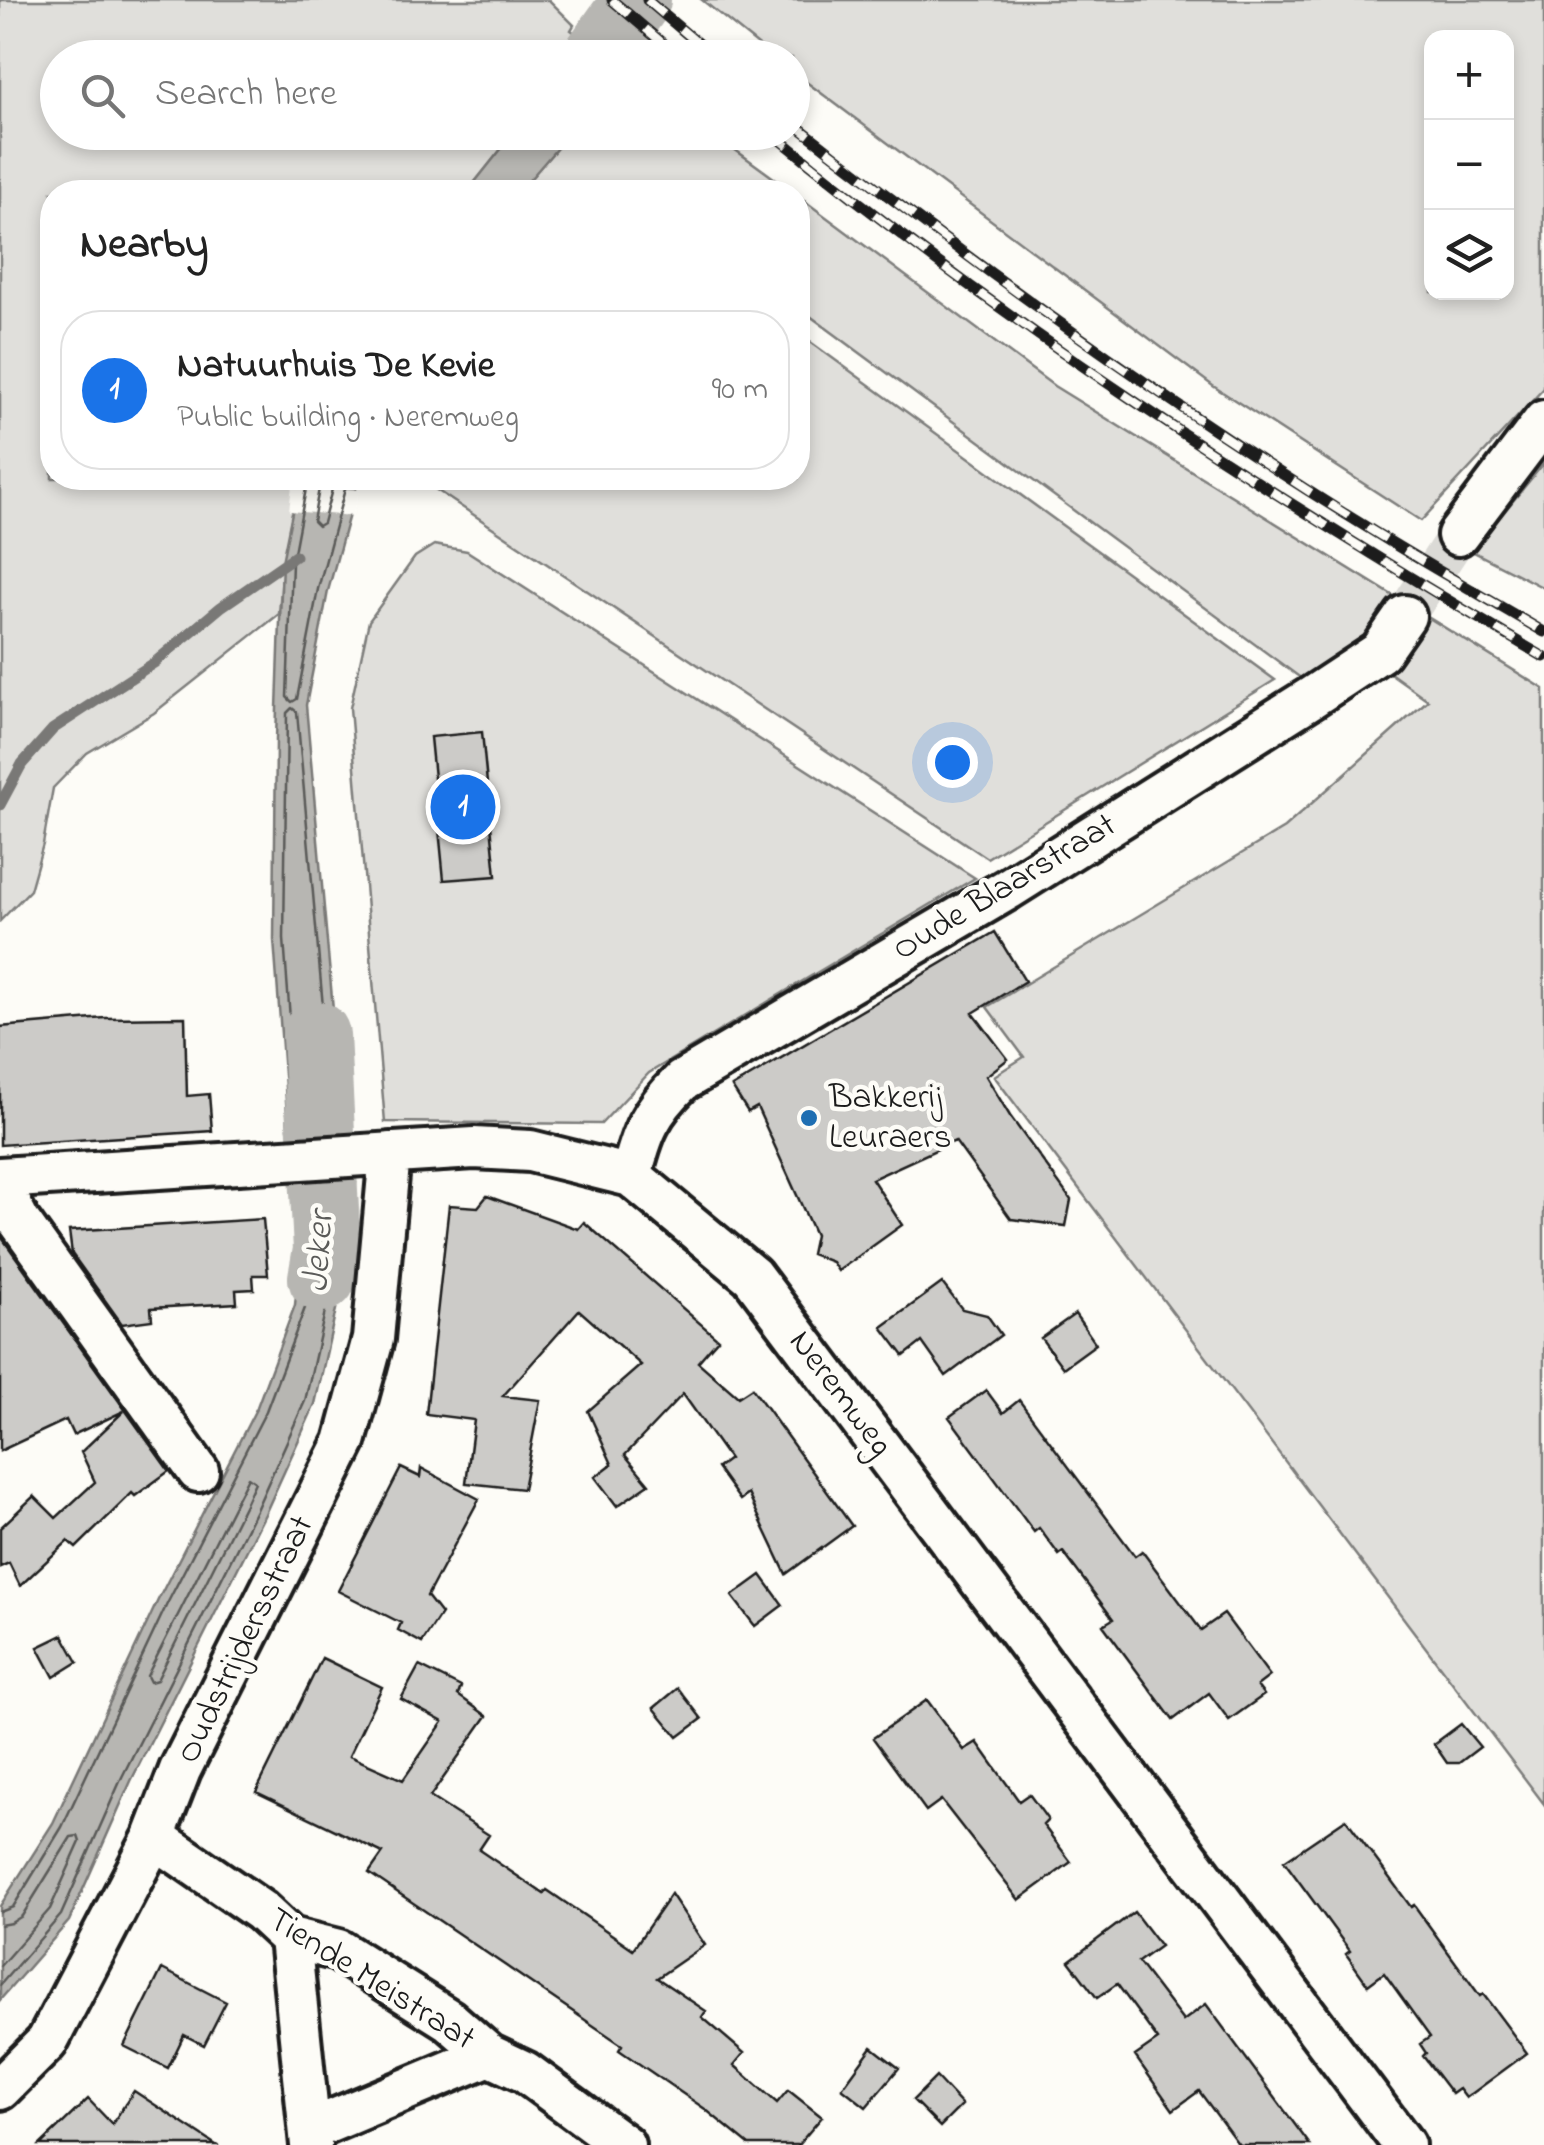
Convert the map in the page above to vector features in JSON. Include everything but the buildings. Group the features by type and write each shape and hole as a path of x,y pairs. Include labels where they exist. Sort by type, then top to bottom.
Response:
{"street":[{"path":"1458,535 1544,421"},
{"name":"Oude Blaarstraat","path":"631,1176 639,1144 657,1106 682,1081 1008,889 1312,697 1380,652 1405,616"},
{"name":"Neremweg","path":"198,1470 19,1221 0,1181 474,1148 530,1150 631,1176 752,1276 1404,2145"},
{"name":"Oudstrijdersstraat","path":"0,2088 47,2042 154,1838 180,1770 344,1442 373,1339 373,1154"},
{"name":"Tiende Meistraat","path":"154,1838 261,1911 290,1938 338,1950 448,2020 490,2055 524,2072 624,2145"},
{"path":"290,1938 310,2137"},
{"name":"Tiende Meistraat","path":"310,2137 490,2055"}],"shaded area":[{"path":"0,0 549,0 574,25 571,30 584,40 40,40 40,150 500,150 477,180 40,180 40,490 297,490 283,562 279,614 154,713 87,753 53,788 30,890 0,921"},
{"path":"702,0 1544,0 1544,388 1421,521 1213,386 810,85 810,40 752,40"},
{"path":"555,150 735,150 777,180 529,180"},
{"path":"810,205 1054,386 1544,689 1544,1804 994,1076 1024,1057 987,1007 1284,828 1428,700 1383,668 1369,646 1302,679 810,316"},
{"path":"810,342 1275,680 987,858 436,490 810,490"},
{"path":"1544,463 1544,588 1472,551"},
{"path":"434,545 467,551 975,878 649,1073 601,1124 385,1122 350,708 369,621 415,557"}],"water":[{"path":"500,150 555,150 529,180 477,180"},
{"path":"297,490 356,490 328,591 306,705 343,1122 288,1128 274,940 282,562"},
{"path":"356,1183 345,1269 315,1404 265,1514 131,1781 69,1921 0,2000 0,1906 53,1823 158,1600 257,1407 295,1305 307,1187"}],"pier":[{"path":"291,490 360,490 353,516 289,511"}],"waterway":[{"name":"Jeker","path":"609,40 637,0"},
{"path":"0,805 22,764 53,729 154,663 221,607 295,556"},
{"name":"Jeker","path":"316,1035 327,1250 322,1278"}],"tunnel":[{"path":"1405,616 1458,535"}],"railway":[{"path":"612,0 659,40"},
{"path":"647,0 694,40"},
{"path":"810,136 1007,285 1154,389 1305,488 1544,632"},
{"path":"793,150 956,275 1147,410 1344,537 1544,657"}],"place":[{"name":"Natuurhuis De Kevie","path":"463,807"},
{"name":"Bakkerij Leuraers","path":"809,1118"}]}
